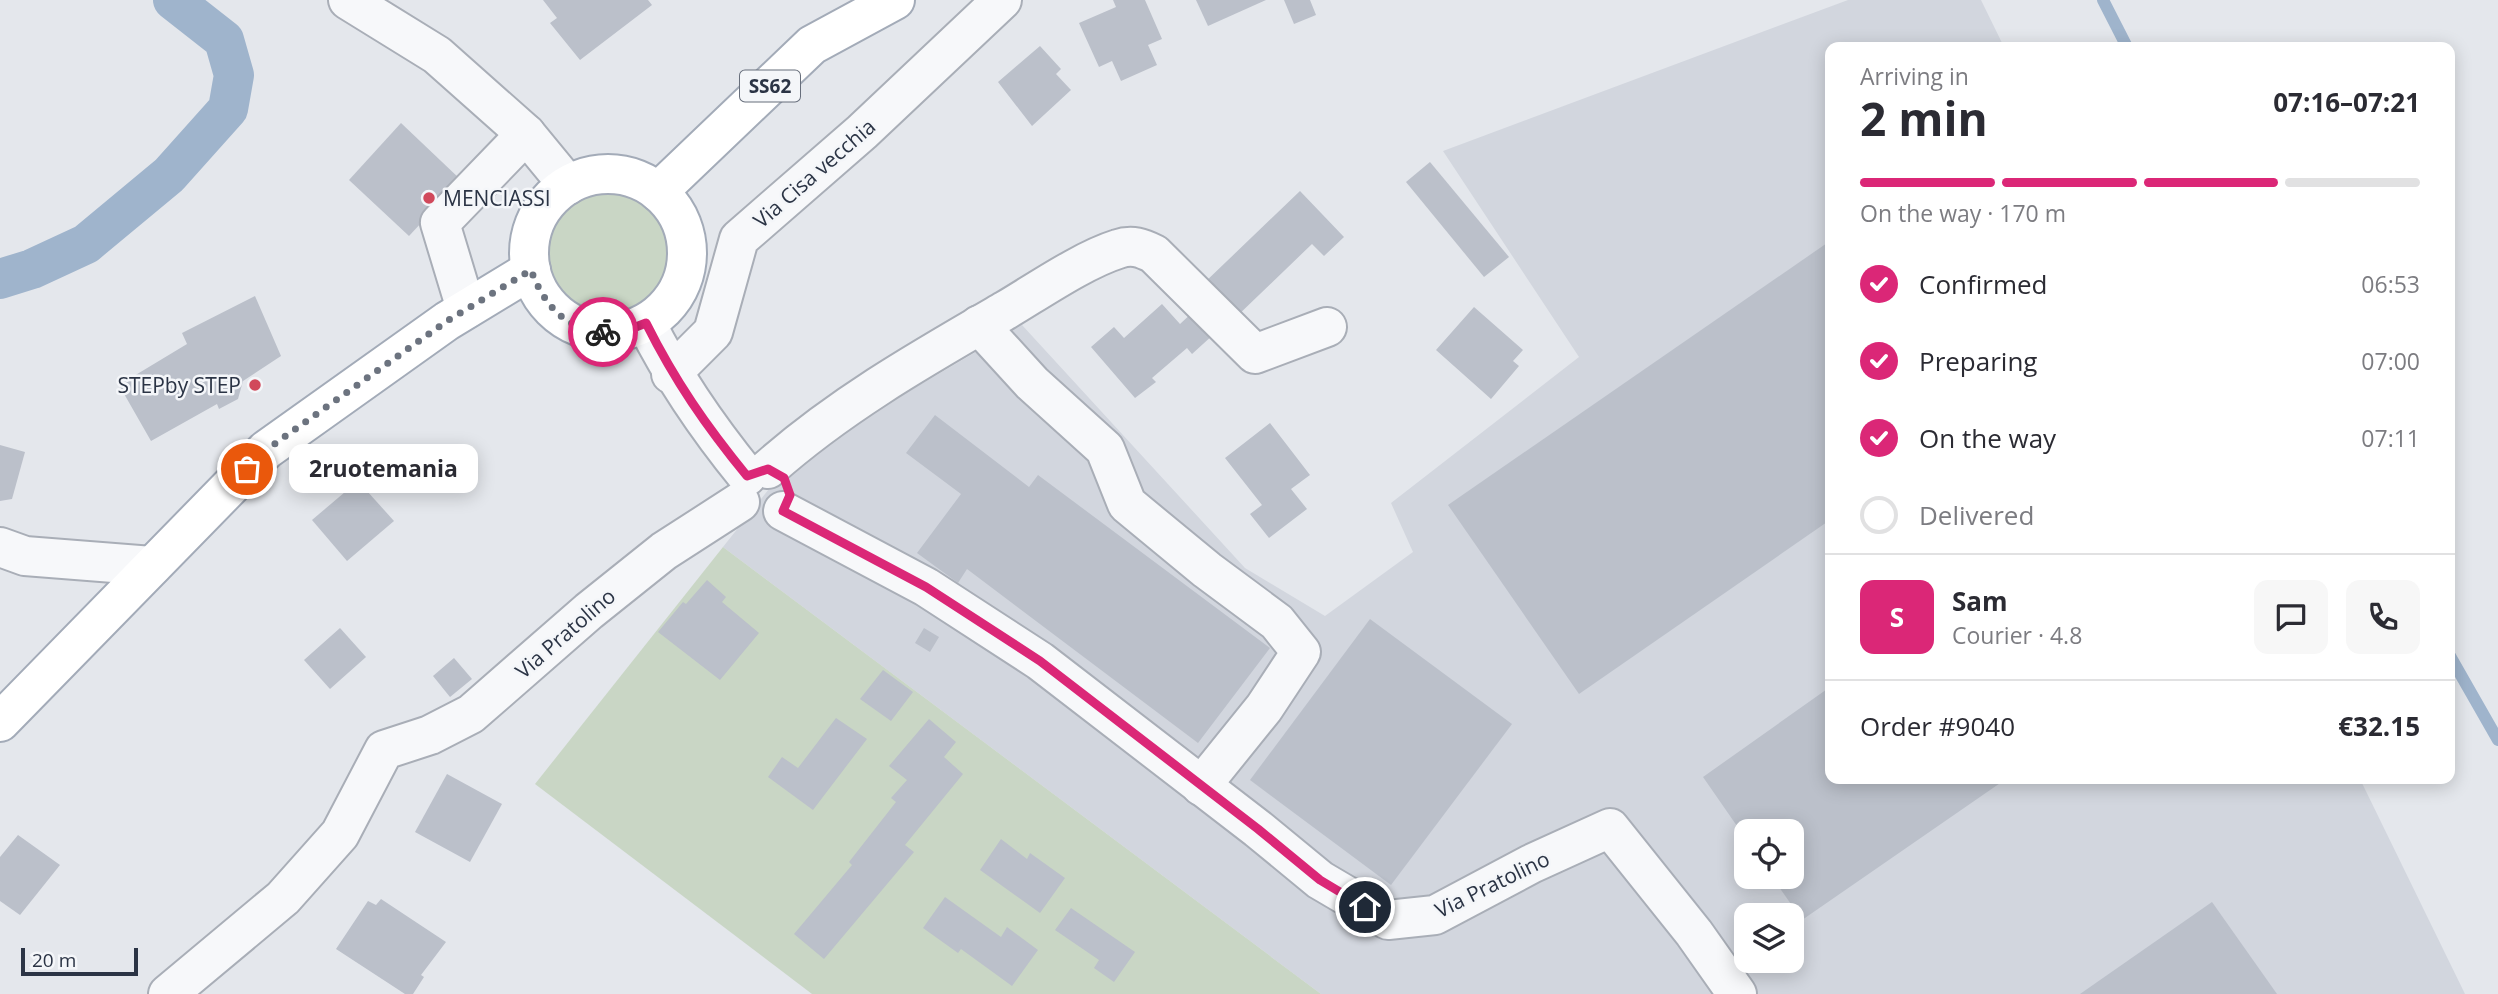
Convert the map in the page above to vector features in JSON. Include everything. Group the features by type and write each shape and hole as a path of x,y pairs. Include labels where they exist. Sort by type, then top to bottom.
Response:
{"main road":[{"name":"SS62","path":"659,192 812,45 895,0"},
{"path":"624,175 659,192 674,208 684,228 687,250 685,272 677,292 663,310 646,323 623,332 598,332 575,326 555,312 539,293 531,270 529,245 536,221 549,200 568,185 586,177 624,175"},
{"path":"0,722 266,450 466,309 531,270"}],"street":[{"path":"348,0 394,11 437,55 526,134 568,185"},
{"name":"Via Cisa vecchia","path":"671,374 713,332 739,239 862,132 1002,0"},
{"path":"466,309 440,223 526,134"},
{"name":"Via Pratolino","path":"168,994 283,898 340,834 384,750 430,735 471,714 589,611 811,431 847,405 979,325 1119,248 1137,246 1154,254 1255,354 1328,327"},
{"path":"646,323 671,374 708,428 751,482"},
{"path":"979,325 1032,383 1105,449 1127,504 1207,570 1278,622 1301,652 1264,708 1201,786"},
{"name":"Via Pratolino","path":"751,482 776,472 788,486 790,495 783,511 926,587 1040,661 1320,880 1388,920 1435,915 1531,864 1610,828 1694,933 1737,994"},
{"path":"0,547 25,556 152,566"}],"shaded area":[{"path":"1848,0 1981,0 2002,42 1825,42 1825,784 2362,784 2465,994 1321,994 723,547 792,460 1022,325 1245,568 1325,616 1413,552 1391,503 1579,357 1443,151"}],"green space":[{"path":"608,177 637,183 662,199 678,224 684,253 678,282 662,307 637,323 608,329 579,323 554,307 538,282 532,253 538,224 554,199 579,183"},
{"path":"723,547 1321,994 812,994 535,784"}],"building":[{"path":"543,0 648,0 652,5 580,60 550,23 557,18"},
{"path":"1113,0 1145,0 1162,39 1148,45 1157,65 1121,81 1112,61 1099,67 1079,23 1116,7"},
{"path":"1196,0 1266,0 1208,26"},
{"path":"1284,0 1310,0 1316,15 1294,24"},
{"path":"1040,46 1061,69 1056,74 1071,90 1032,126 998,82"},
{"path":"401,123 461,180 409,236 349,180"},
{"path":"1430,162 1509,257 1484,277 1406,182"},
{"path":"1300,191 1344,237 1324,256 1312,244 1234,319 1202,285"},
{"path":"1825,244 1825,523 1579,694 1448,505"},
{"path":"255,296 281,356 243,381 238,399 219,409 217,404 151,441 119,385 187,344 182,333"},
{"path":"1162,304 1180,324 1194,311 1214,334 1192,354 1187,348 1152,378 1156,382 1135,398 1091,347 1114,327 1124,338"},
{"path":"1474,307 1523,350 1513,361 1519,366 1491,399 1436,350"},
{"path":"935,415 1029,487 1038,475 1270,648 1198,743 967,569 958,583 917,553 961,494 906,453"},
{"path":"1270,423 1310,475 1291,489 1307,509 1269,538 1250,514 1262,505 1225,458"},
{"path":"0,445 25,452 12,499 0,501"},
{"path":"358,481 394,521 347,561 312,520"},
{"path":"707,580 726,597 722,602 759,633 720,680 658,632 683,602 686,604"},
{"path":"1370,619 1512,724 1391,885 1250,780"},
{"path":"340,628 366,657 330,689 304,660"},
{"path":"924,628 939,637 930,652 915,643"},
{"path":"454,658 472,679 450,697 433,676"},
{"path":"883,670 913,692 891,721 860,699"},
{"path":"1825,691 1825,784 1999,784 1804,919 1804,903 1790,903 1780,889 1804,889 1804,819 1734,819 1734,822 1703,777"},
{"path":"836,718 867,739 813,810 768,777 782,757 798,768"},
{"path":"929,719 956,742 944,757 963,774 905,845 914,852 824,959 794,934 852,865 849,862 896,802 891,798 907,780 889,766"},
{"path":"447,774 502,804 470,862 415,832"},
{"path":"18,835 60,865 20,915 0,901 0,857"},
{"path":"1001,839 1027,859 1030,853 1065,878 1040,913 980,870"},
{"path":"945,897 1001,937 1007,927 1038,950 1012,986 961,949 958,953 923,928"},
{"path":"381,899 446,942 421,975 424,977 413,994 405,994 336,949 368,901 376,905"},
{"path":"2212,902 2277,994 2080,994"},
{"path":"1071,908 1135,952 1114,982 1094,968 1099,960 1055,930"}],"waterway":[{"path":"0,279 32,269 86,244 169,175 228,109 234,75 224,40 173,0"},
{"path":"2103,0 2124,42"},
{"path":"2455,665 2498,740"}],"way so far":[{"path":"247,469 266,450 447,321 531,270 539,293 555,312 575,326 603,332"}],"place":[{"name":"MENCIASSI","path":"429,198"},
{"name":"STEPby STEP","path":"255,385"},
{"name":"2ruotemania","path":"247,469"}],"route":[{"path":"603,332 623,332 646,323 671,374 708,428 747,476 754,471 768,469 784,478 790,495 783,511 926,587 1040,661 1320,880 1365,907"}]}
